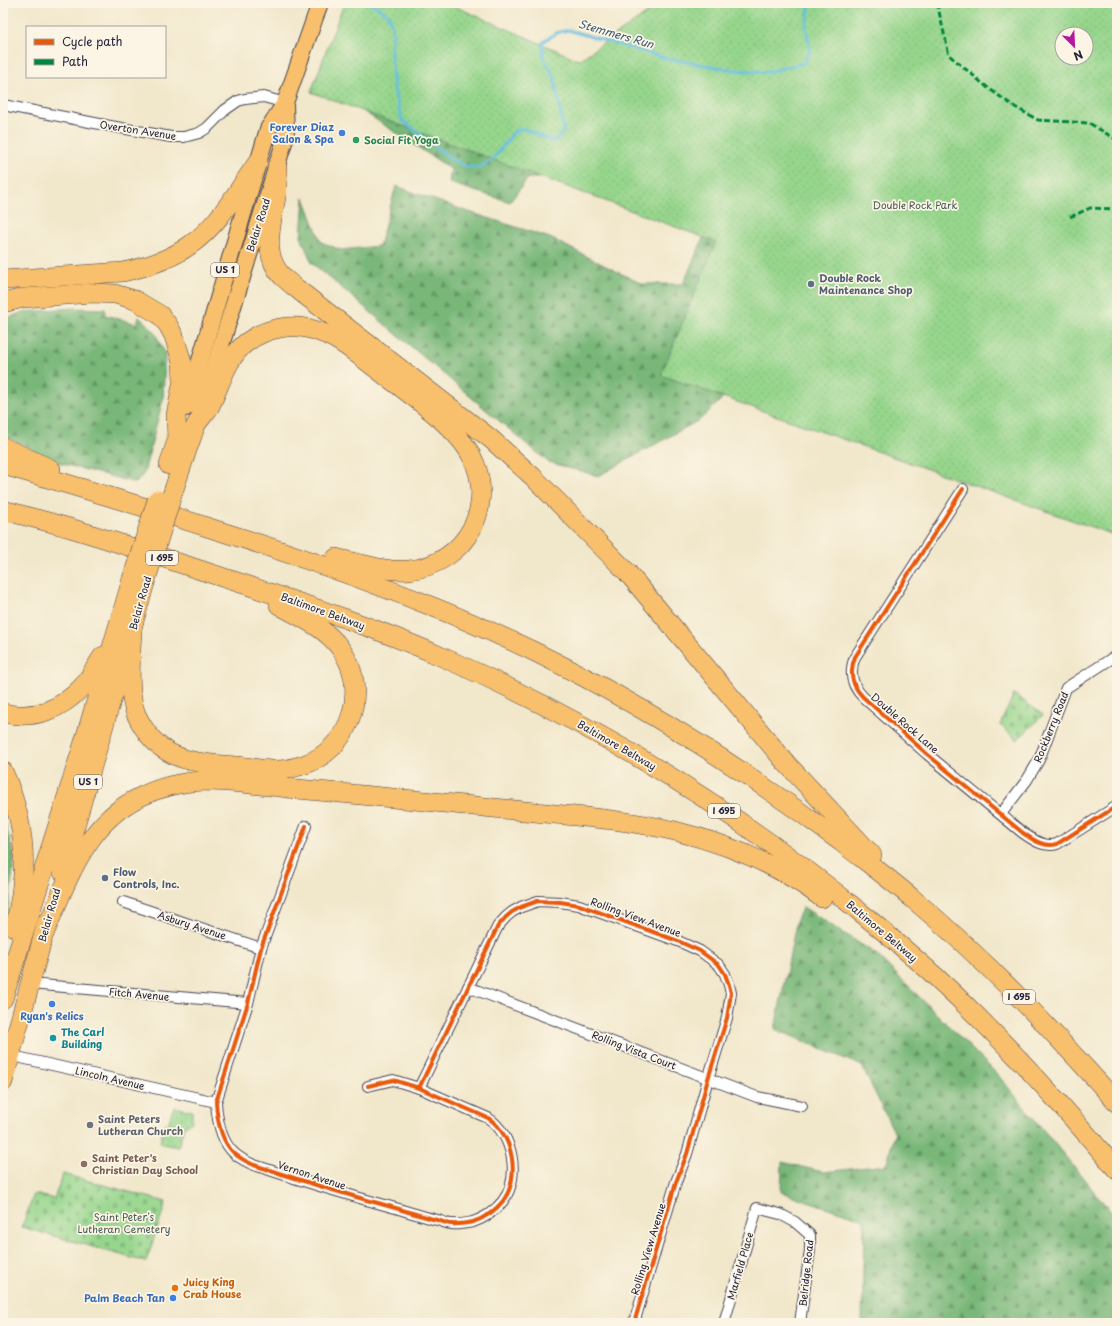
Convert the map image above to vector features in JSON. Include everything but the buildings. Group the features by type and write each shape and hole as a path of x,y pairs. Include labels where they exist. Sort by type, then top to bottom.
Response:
{"highway":[{"path":"3,280 123,272 141,268 168,258 192,245 209,229 258,162"},
{"path":"277,166 277,195 270,231 269,246 271,258 282,276 491,439 538,481 627,572 786,763 814,795 913,899"},
{"path":"3,303 23,298 93,293 115,294 148,306 160,315 174,336 182,362 183,380 176,415 177,440"},
{"path":"196,426 209,406 224,372 236,352 259,335 271,330 285,327 314,329 329,335 345,345 426,407 461,440 478,468 481,490 478,515 473,528 466,539 445,558 420,568 408,570 392,569 252,541"},
{"name":"Belair Road","path":"167,491 196,426"},
{"name":"Belair Road","path":"3,1082 7,1054 30,984 124,633 167,491 177,440"},
{"path":"3,447 110,496"},
{"name":"I 695","path":"3,465 110,496 350,574 467,621 532,651 591,681 652,715 760,784 815,823 913,899 1012,990 1068,1048 1117,1103"},
{"name":"Baltimore Beltway","path":"3,510 82,532 279,595 390,635 449,660 569,718 678,780 788,856 860,912 933,974 1036,1076 1117,1170"},
{"path":"3,520 82,532"},
{"path":"124,633 132,699 136,713 150,737 160,747 185,760 198,762 277,770 294,768 308,763 319,758 337,742 350,720 354,707 355,690 351,668 340,647 324,632 307,620 243,584"},
{"path":"3,713 23,716 50,711 61,705 74,696 83,686 124,633"},
{"name":"Belair Road","path":"3,999 82,747 124,633"},
{"path":"3,771 12,791 18,811 22,833 23,855 22,884 3,995"},
{"path":"44,934 78,857 92,837 107,820 122,807 139,798 172,785 188,782 227,782 577,816 642,824 713,842 766,863 813,890 877,937 928,978 979,1022 1036,1076"}],"main road":[{"name":"Belair Road","path":"177,440 194,377 268,129 285,104 320,3"},
{"name":"Belair Road","path":"196,426 286,136 285,104"}],"street":[{"name":"Overton Avenue","path":"3,105 171,137 184,137 199,133 207,128 225,110 238,101 264,97 285,104"},
{"name":"Double Rock Lane","path":"962,489 855,657 852,664 851,677 854,687 863,697 927,754 1023,833 1035,841 1046,845 1057,844 1117,806"},
{"name":"Rockberry Road","path":"1001,814 1027,780 1039,760 1066,688 1117,655"},
{"name":"Vernon Avenue","path":"306,826 261,948 248,1003 216,1102 217,1117 225,1139 234,1153 243,1160 339,1193 452,1224 473,1222 490,1214 504,1199 511,1181 512,1171 511,1151 502,1131 494,1122 419,1088 392,1080 368,1086"},
{"name":"Rolling View Avenue","path":"419,1088 498,926 506,917 521,907 538,901 579,905 700,951 713,960 722,969 730,985 731,993 727,1018 708,1078 687,1154 676,1182 634,1323"},
{"name":"Asbury Avenue","path":"123,902 261,948"},
{"name":"Fitch Avenue","path":"30,984 248,1003"},
{"name":"Rolling Vista Court","path":"468,987 757,1097 802,1106"},
{"name":"Lincoln Avenue","path":"7,1054 216,1102"},
{"name":"Marfield Place","path":"724,1323 757,1208"},
{"name":"Belridge Road","path":"757,1208 780,1214 795,1222 810,1235 810,1250 800,1323"}],"green space":[{"name":"Double Rock Park","path":"344,3 447,3 579,60 662,3 1117,3 1117,536 661,375 716,242 311,92"},
{"path":"328,88 737,169 734,387 701,419 598,476 548,462 312,263 301,237 304,198 321,242 341,250 379,246 396,186 463,210 550,238 642,284 683,284 705,234 592,177 528,178 510,202 449,183 451,169"},
{"path":"71,308 105,309 105,315 137,324 139,317 154,331 165,353 163,399 144,473 136,483 56,462 3,435 3,320 22,312"},
{"path":"1014,694 1043,715 1017,740 1000,725"},
{"path":"3,812 14,858 7,926 3,927"},
{"path":"803,907 876,954 997,1074 1117,1219 1117,1323 862,1323 864,1220 781,1192 782,1162 823,1172 886,1165 895,1134 862,1066 775,1029 797,919"},
{"path":"175,1107 192,1111 192,1122 184,1127 178,1147 162,1144 160,1142 165,1124 168,1125 172,1111"},
{"name":"Saint Peter's Lutheran Cemetery","path":"63,1174 166,1202 146,1262 22,1227 34,1194 54,1199"}],"waterway":[{"name":"Stemmers Run","path":"369,3 379,8 389,16 393,31 391,52 394,89 402,120 451,159 465,166 477,168 491,161 515,131 524,129 552,141 557,139 564,131 554,76 543,57 543,42 556,33 568,30 669,59 734,70 767,72 804,63 810,50 806,27 810,3"}],"marked path":[{"path":"937,3 949,55 988,88 1015,107 1038,120 1089,123 1117,140"},
{"path":"1070,217 1090,208 1117,209"}],"cycle path":[{"path":"963,489 855,657 852,668 852,678 856,688 863,697 927,754 1023,833 1039,843 1048,845 1057,844 1117,806"},
{"path":"306,826 261,948 248,1003 216,1102 217,1116 226,1143 237,1156 254,1165 326,1188 439,1220 448,1224 473,1222 486,1216 500,1205 509,1191 513,1168 512,1156 508,1145 497,1125 488,1118 419,1088 393,1080 368,1086"},
{"path":"419,1088 498,926 512,912 521,907 538,901 579,905 678,941 700,951 719,965 725,974 731,993 727,1018 687,1154 676,1182 634,1323"}],"place":[{"name":"Forever Diaz Salon & Spa","path":"342,133"},
{"name":"Social Fit Yoga","path":"356,140"},
{"name":"Double Rock Maintenance Shop","path":"811,284"},
{"name":"Flow Controls, Inc.","path":"105,878"},
{"name":"Ryan's Relics","path":"52,1004"},
{"name":"The Carl Building","path":"53,1038"},
{"name":"Saint Peters Lutheran Church","path":"90,1125"},
{"name":"Saint Peter's Christian Day School","path":"84,1164"},
{"name":"Juicy King Crab House","path":"175,1288"},
{"name":"Palm Beach Tan","path":"173,1298"}]}
